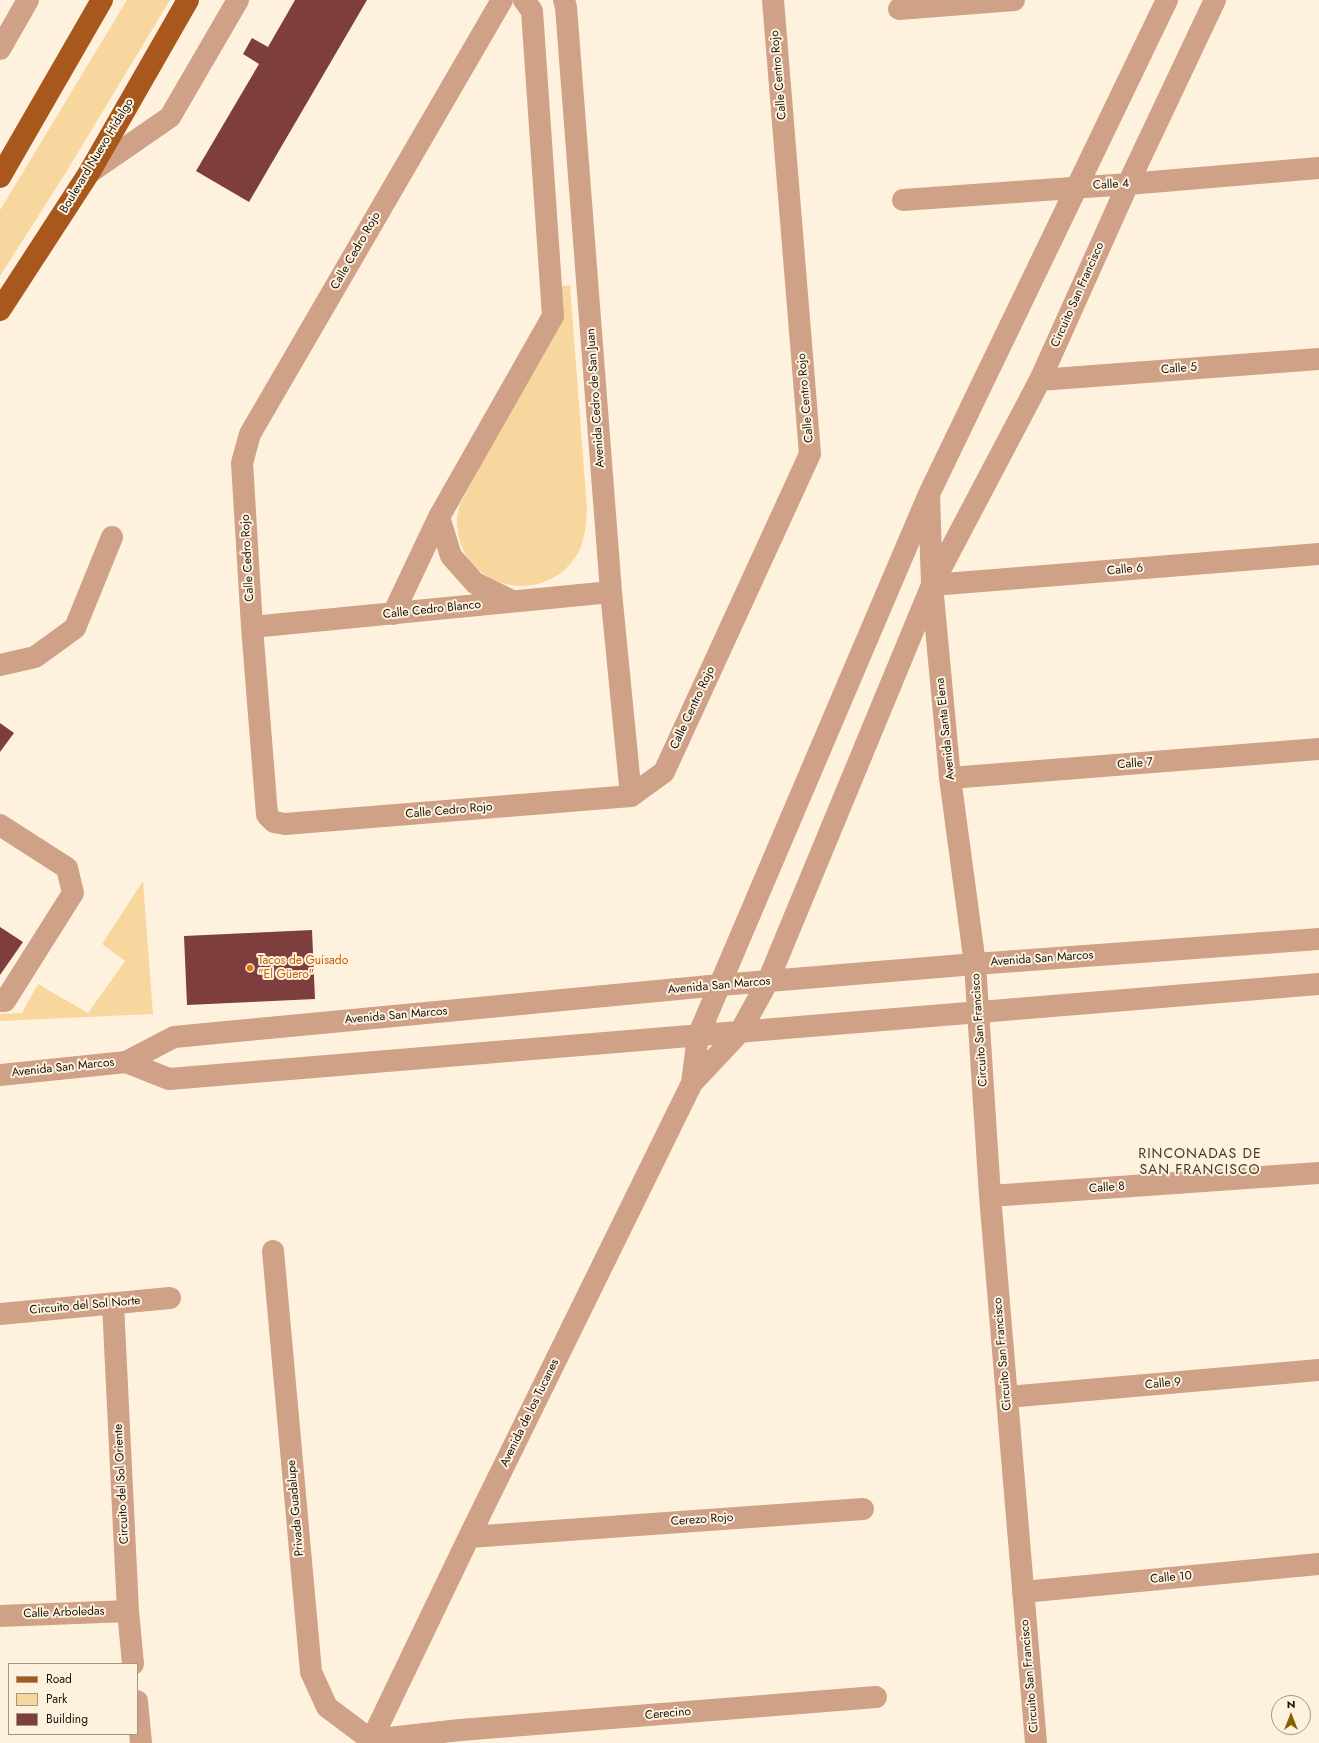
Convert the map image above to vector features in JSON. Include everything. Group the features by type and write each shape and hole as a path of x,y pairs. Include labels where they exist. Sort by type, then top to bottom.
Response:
{"main road":[{"path":"0,177 102,0"},
{"name":"Boulevard Nuevo Hidalgo","path":"0,310 88,173 188,0"}],"street":[{"path":"0,49 28,0"},
{"path":"88,173 170,117 238,0"},
{"name":"Calle Cedro Rojo","path":"502,0 250,434 242,463 266,815 274,822 285,824 631,796"},
{"name":"Calle Centro Rojo","path":"631,796 664,772 810,454 773,0"},
{"path":"899,9 1014,0"},
{"path":"929,494 1167,0"},
{"name":"Circuito San Francisco","path":"768,982 932,585 1040,380 1128,184 1215,0"},
{"path":"393,614 438,517 553,316 528,6 565,4"},
{"name":"Avenida Cedro de San Juan","path":"565,4 612,592 631,796"},
{"name":"Calle 4","path":"903,200 1128,184 1319,168"},
{"name":"Calle 5","path":"1040,380 1319,359"},
{"name":"Avenida Santa Elena","path":"929,494 932,585 950,778 975,964"},
{"name":"Avenida de los Tucanes","path":"692,1084 698,1036 929,494"},
{"path":"438,517 451,556 475,583 512,601"},
{"path":"0,665 35,657 75,628 112,537"},
{"name":"Calle 6","path":"932,585 1319,554"},
{"name":"Calle Cedro Blanco","path":"252,627 612,592"},
{"name":"Calle 7","path":"950,778 1319,750"},
{"path":"0,825 67,868 73,893 5,1001 0,1001"},
{"name":"Avenida San Marcos","path":"0,1075 126,1062 174,1037 720,985 975,964 1319,939"},
{"name":"Circuito San Francisco","path":"975,964 990,1196 1036,1743"},
{"name":"Avenida de los Tucanes","path":"370,1742 692,1084 740,1032 768,982"},
{"name":"Avenida San Marcos","path":"126,1062 169,1079 1319,984"},
{"name":"Calle 8","path":"990,1196 1319,1173"},
{"name":"Privada Guadalupe","path":"273,1251 311,1672 327,1707 370,1742"},
{"name":"Circuito del Sol Norte","path":"0,1314 170,1298"},
{"name":"Circuito del Sol Oriente","path":"113,1304 128,1611 133,1663"},
{"name":"Calle 9","path":"1007,1397 1319,1370"},
{"name":"Cerezo Rojo","path":"469,1537 863,1509"},
{"name":"Calle 10","path":"1023,1592 1319,1564"},
{"name":"Calle Arboledas","path":"0,1616 128,1611"},
{"name":"Cerecino","path":"370,1742 460,1730 876,1697"},
{"path":"138,1712 141,1743"}],"green space":[{"path":"127,0 170,0 65,174 0,276 0,210"},
{"path":"570,285 587,510 584,535 580,549 576,556 561,573 545,582 527,586 510,585 494,580 480,571 469,559 461,544 457,525 460,504 563,313 562,286"},
{"path":"143,881 153,1014 0,1021 0,1014 22,1013 38,984 88,1013 125,961 102,944"}],"building":[{"path":"295,0 367,0 249,202 196,171 259,64 243,54 252,38 268,47"},
{"path":"0,723 14,733 0,752"},
{"path":"0,927 23,942 0,975"},
{"name":"Tacos de Guisado \"El Güero\"","path":"312,930 315,999 187,1005 184,936"}],"place":[{"name":"Tacos de Guisado \"El Güero\"","path":"250,968"}],"district":[{"name":"RINCONADAS DE SAN FRANCISCO","path":"1200,1164"}]}
